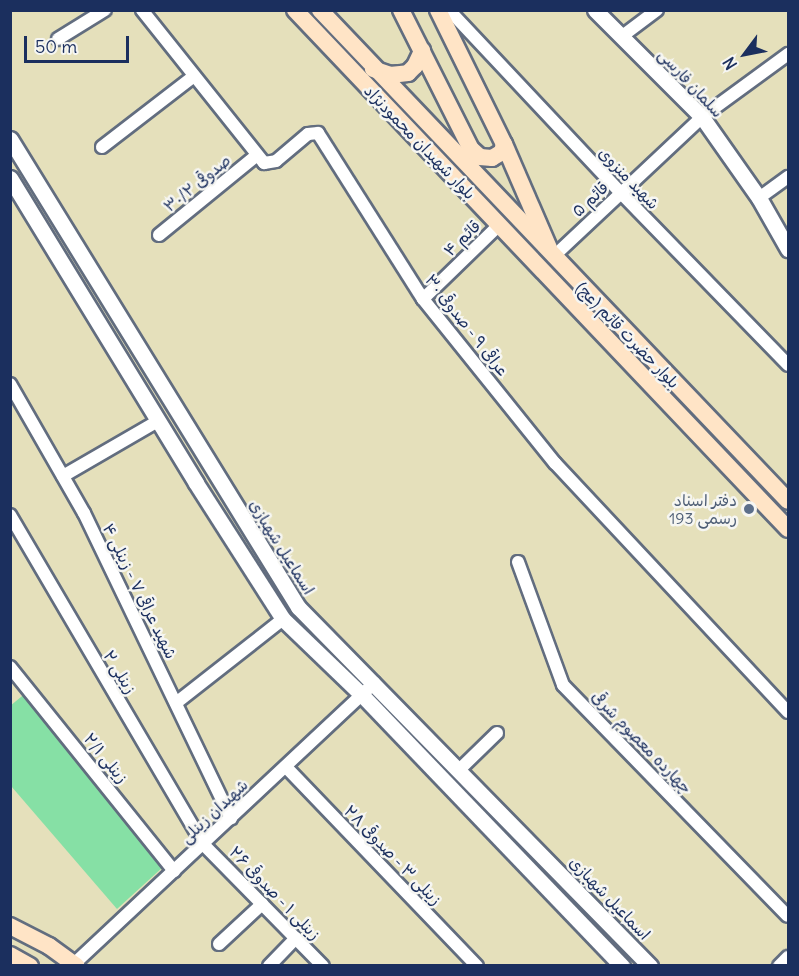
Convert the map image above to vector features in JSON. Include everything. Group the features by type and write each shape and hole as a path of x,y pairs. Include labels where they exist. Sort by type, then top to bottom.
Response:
{"main road":[{"name":"بلوار شهیدان محمودنژاد","path":"295,10 545,274"},
{"name":"بلوار شهیدان محمودنژاد","path":"320,10 373,69 553,257"},
{"path":"401,10 471,149 480,158 492,158 502,152 504,144"},
{"name":"بلوار حضرت قائم (عج)","path":"438,10 504,144 553,257 789,501"},
{"path":"373,69 390,75 408,73 416,66 422,51"},
{"name":"بلوار حضرت قائم (عج)","path":"545,274 789,529"},
{"path":"10,926 75,965"},
{"path":"10,954 30,966"}],"street":[{"path":"58,39 105,10"},
{"path":"142,10 256,156"},
{"name":"شهید منزوی","path":"449,10 621,193 789,365"},
{"name":"سلمان فارسی","path":"595,10 702,117 759,198 789,249"},
{"path":"621,37 657,10"},
{"name":"قائم ۵","path":"553,257 702,117 789,54"},
{"path":"102,147 193,77"},
{"name":"عراقی ۹ - صدوقی ۳۰","path":"256,156 264,163 276,161 308,134 318,133 423,299 555,463 789,712"},
{"name":"اسماعیل شهبازی","path":"10,139 298,607 650,966"},
{"name":"صدوقی ۳۰/۲","path":"159,235 256,156"},
{"path":"759,198 789,177"},
{"path":"10,178 158,421 283,619 362,695 622,966"},
{"name":"قائم ۴","path":"423,299 499,225"},
{"name":"شهید عراقی ۷ - زینلی ۴","path":"10,384 84,513 231,818"},
{"path":"63,476 158,421"},
{"name":"زینلی ۲","path":"10,515 203,843"},
{"name":"چهارده معصوم شرقی","path":"518,562 563,685 789,916"},
{"path":"177,703 283,619"},
{"name":"زینلی ۲/۱","path":"10,667 174,871"},
{"name":"شهیدان زینلی","path":"75,965 374,683"},
{"path":"459,770 497,733"},
{"name":"زینلی ۳ - صدوقی ۲۸","path":"286,766 477,966"},
{"name":"زینلی ۱ - صدوقی ۲۶","path":"203,843 323,966"},
{"path":"219,944 262,904"},
{"path":"269,966 296,938"},
{"path":"779,966 789,957"}],"green space":[{"path":"27,692 163,867 117,909 11,786 10,706"}],"place":[{"name":"دفتر اسناد رسمی 193","path":"749,509"}]}
